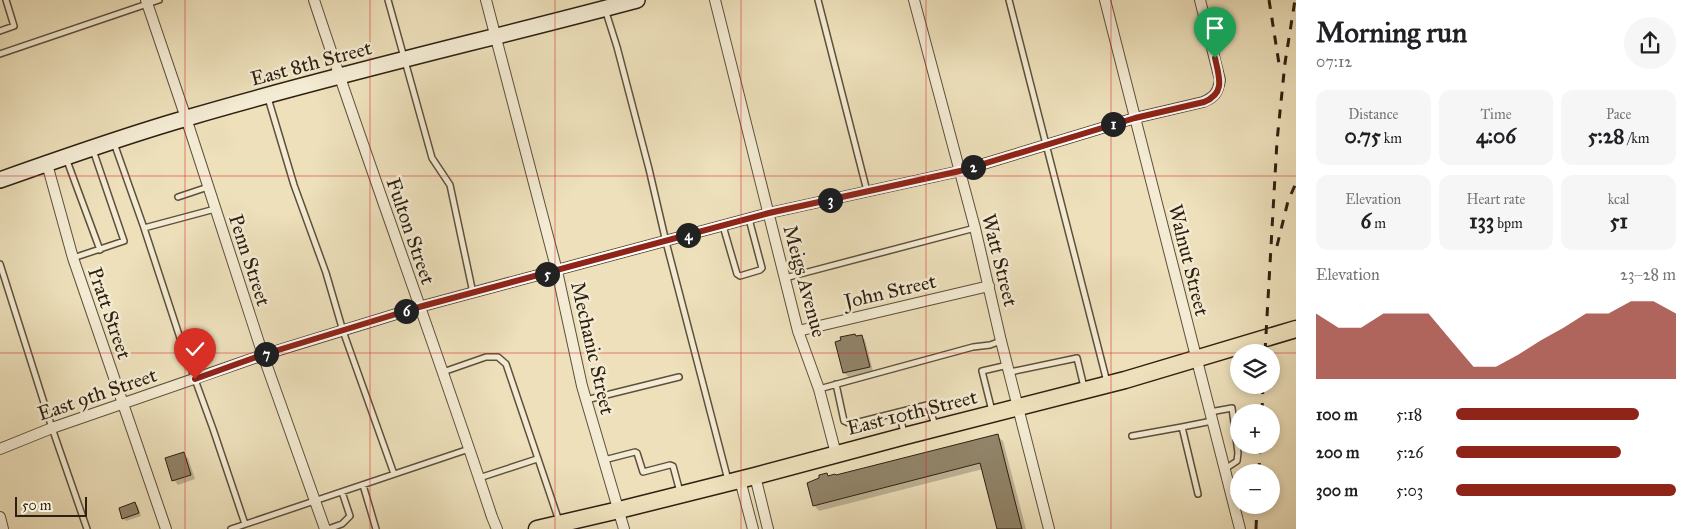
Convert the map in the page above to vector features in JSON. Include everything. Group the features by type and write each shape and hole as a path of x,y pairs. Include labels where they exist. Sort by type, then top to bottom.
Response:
{"main road":[{"name":"East 8th Street","path":"0,180 186,118 339,76 495,37 604,4 637,0"},
{"name":"East 10th Street","path":"537,529 741,480 1107,385 1197,360 1232,347 1296,329"}],"street":[{"name":"Fulton Street","path":"314,0 497,529"},
{"name":"Mechanic Street","path":"486,0 557,271 586,400 624,529"},
{"name":"Meigs Avenue","path":"715,0 798,331 819,389 836,454"},
{"name":"Watt Street","path":"914,0 990,286 1001,341 1049,529"},
{"name":"Walnut Street","path":"1104,0 1240,529"},
{"name":"East 9th Street","path":"0,449 52,428 262,355 419,307 666,242 749,218 960,171 1135,118 1204,102 1213,98 1220,80 1200,0"},
{"name":"Penn Street","path":"147,2 262,355 327,529"},
{"name":"Pratt Street","path":"47,164 72,258 166,529"},
{"name":"John Street","path":"798,331 990,286"},
{"path":"741,480 753,529"},
{"path":"741,480 768,529"},
{"path":"0,517 3,529"}],"lane":[{"path":"0,31 14,26 6,0"},
{"path":"0,54 147,2 159,0"},
{"path":"388,0 432,158 450,185 473,293"},
{"path":"818,0 867,192"},
{"path":"1009,0 1107,385"},
{"path":"604,4 649,169 666,242 741,480"},
{"path":"267,96 294,185 326,273 343,331 394,474"},
{"path":"113,141 245,524"},
{"path":"72,258 124,241 92,148"},
{"path":"66,158 100,250"},
{"path":"178,197 208,187"},
{"path":"144,228 216,209"},
{"path":"723,226 737,274 740,276 760,270 762,268 749,218"},
{"path":"785,278 975,228"},
{"path":"0,264 52,428 87,529"},
{"path":"819,389 973,346 990,345 1001,341"},
{"path":"442,372 486,357 498,357 506,364 560,524"},
{"path":"992,414 982,371 1077,358 1084,390"},
{"path":"586,400 679,377"},
{"path":"836,384 844,421 850,424 927,405 936,428"},
{"path":"1132,436 1182,427 1232,408 1238,453 1237,462 1225,469"},
{"path":"899,412 905,436"},
{"path":"1182,427 1198,494"},
{"path":"231,529 469,450"},
{"path":"604,460 635,452 638,453 643,472 670,465 673,466 680,494"},
{"path":"479,478 537,458"},
{"path":"363,485 376,529"},
{"path":"327,529 342,524 350,516 342,492"}],"building":[{"path":"855,334 856,336 862,335 870,367 843,373 835,342 841,340 840,337"},
{"path":"998,434 1022,529 997,529 980,463 813,506 807,483 819,478 819,475 827,473 828,476 836,475"},
{"path":"184,452 191,475 172,481 165,458"},
{"path":"135,502 139,513 122,519 119,508"}],"railway":[{"path":"1269,0 1280,70"},
{"path":"1265,344 1277,141 1285,63 1295,0"},
{"path":"1277,246 1288,201 1296,183"},
{"path":"1262,404 1263,394"},
{"path":"1259,464 1260,454"},
{"path":"1256,529 1257,514"}],"route":[{"path":"195,379 262,355 419,307 769,213 960,171 1135,118 1204,102 1213,98 1218,90 1220,80 1215,58"}]}
